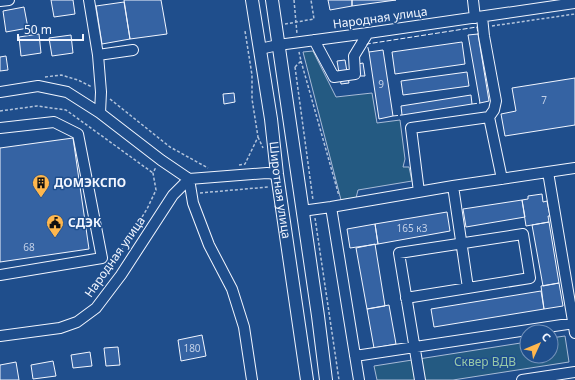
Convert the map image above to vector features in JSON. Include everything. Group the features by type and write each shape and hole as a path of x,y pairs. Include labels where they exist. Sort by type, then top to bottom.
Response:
{"main road":[{"name":"Широтная улица","path":"252,0 271,119 277,174 308,380"},
{"name":"Широтная улица","path":"272,0 278,45 308,210 313,282 326,380"},
{"path":"293,285 296,291 302,294 309,293 312,290 313,282"},
{"path":"298,319 300,313 305,308 315,309 318,316"}],"street":[{"path":"0,1 9,0"},
{"path":"89,0 98,55 101,92 100,113"},
{"path":"419,192 411,128 489,117 494,110 496,101 484,36 473,0"},
{"name":"Народная улица","path":"260,49 278,45 575,3"},
{"path":"314,40 334,77 355,74 354,56 368,33"},
{"path":"98,55 133,50"},
{"path":"0,92 38,86 67,92 100,113 161,160 189,179 267,173 277,174"},
{"path":"489,117 502,179"},
{"path":"0,128 54,122 78,134 102,258 0,275"},
{"path":"308,210 575,168"},
{"path":"355,356 574,327 548,172"},
{"path":"189,179 193,203 209,245 232,289 240,312 244,327 252,380"},
{"name":"Народная улица","path":"0,336 60,328 77,322 96,308 121,275 173,195 189,179"},
{"path":"453,186 468,288"},
{"path":"331,207 359,380"},
{"path":"406,298 530,278 523,234 399,253 406,298 415,347 420,380"},
{"path":"522,380 575,372"}],"path":[{"path":"294,0 296,23"},
{"path":"276,26 314,19 311,0"},
{"path":"484,36 490,34 492,26 575,14"},
{"path":"238,165 245,164 258,137 252,99 252,75 245,31 257,29"},
{"path":"301,61 342,205"},
{"path":"295,67 308,210 339,380"},
{"path":"39,78 61,75 78,80 101,92 170,146 210,169"},
{"path":"100,286 147,209 156,190 153,173"},
{"path":"200,193 269,187"}],"green space":[{"path":"313,51 336,97 372,93 377,123 400,120 405,159 403,167 409,167 412,181 358,190 356,198 341,200 303,52"},
{"name":"Сквер ВДВ","path":"565,336 569,362 559,364 559,337"},
{"name":"Сквер ВДВ","path":"519,343 519,364 556,364 453,380 377,380 374,366"}],"building":[{"path":"51,0 73,0 75,14 54,17"},
{"path":"124,0 161,0 167,34 130,39"},
{"path":"328,0 352,0 352,6 330,10"},
{"path":"352,0 396,0 352,6"},
{"path":"124,2 130,39 102,44 96,6"},
{"path":"24,7 28,28 6,32 3,11"},
{"path":"39,34 41,53 21,56 19,37"},
{"path":"478,34 489,101 480,103 468,35"},
{"path":"71,35 73,53 52,56 49,38"},
{"path":"462,42 465,64 395,74 392,52"},
{"path":"383,50 393,116 379,119 369,52"},
{"path":"6,56 8,70 0,71 0,57"},
{"path":"345,60 349,83 341,84 337,61"},
{"path":"363,63 365,76 359,76 358,64"},
{"path":"467,72 469,86 403,95 401,81"},
{"path":"575,78 575,125 505,136 501,114 516,111 512,88"},
{"path":"234,93 235,102 224,104 223,94"},
{"path":"471,95 472,104 402,115 401,106"},
{"name":"ДОМЭКСПО","path":"73,138 89,249 0,262 0,148"},
{"path":"542,194 543,202 547,201 550,216 548,216 549,222 526,226 522,200 528,199 528,196"},
{"path":"522,200 525,217 466,227 463,209"},
{"path":"447,212 450,231 378,244 375,224"},
{"path":"549,222 559,283 543,286 532,225"},
{"path":"375,224 378,244 350,248 347,229"},
{"path":"375,244 385,306 367,309 356,248"},
{"path":"559,283 563,306 544,309 541,286"},
{"path":"541,291 544,309 434,327 431,309"},
{"path":"389,305 396,344 374,348 367,309"},
{"path":"202,335 206,356 181,361 178,340"},
{"path":"118,347 120,365 106,366 104,348"},
{"path":"90,352 92,366 73,368 71,355"},
{"path":"53,361 56,376 33,379 31,365"},
{"path":"16,362 19,380 0,380 0,365"}],"fence":[{"path":"369,52 367,44 477,27 478,34"},
{"path":"472,104 480,103"},
{"path":"393,116 402,115"}],"place":[{"name":"ДОМЭКСПО","path":"41,198"},
{"name":"СДЭК","path":"55,238"}]}
